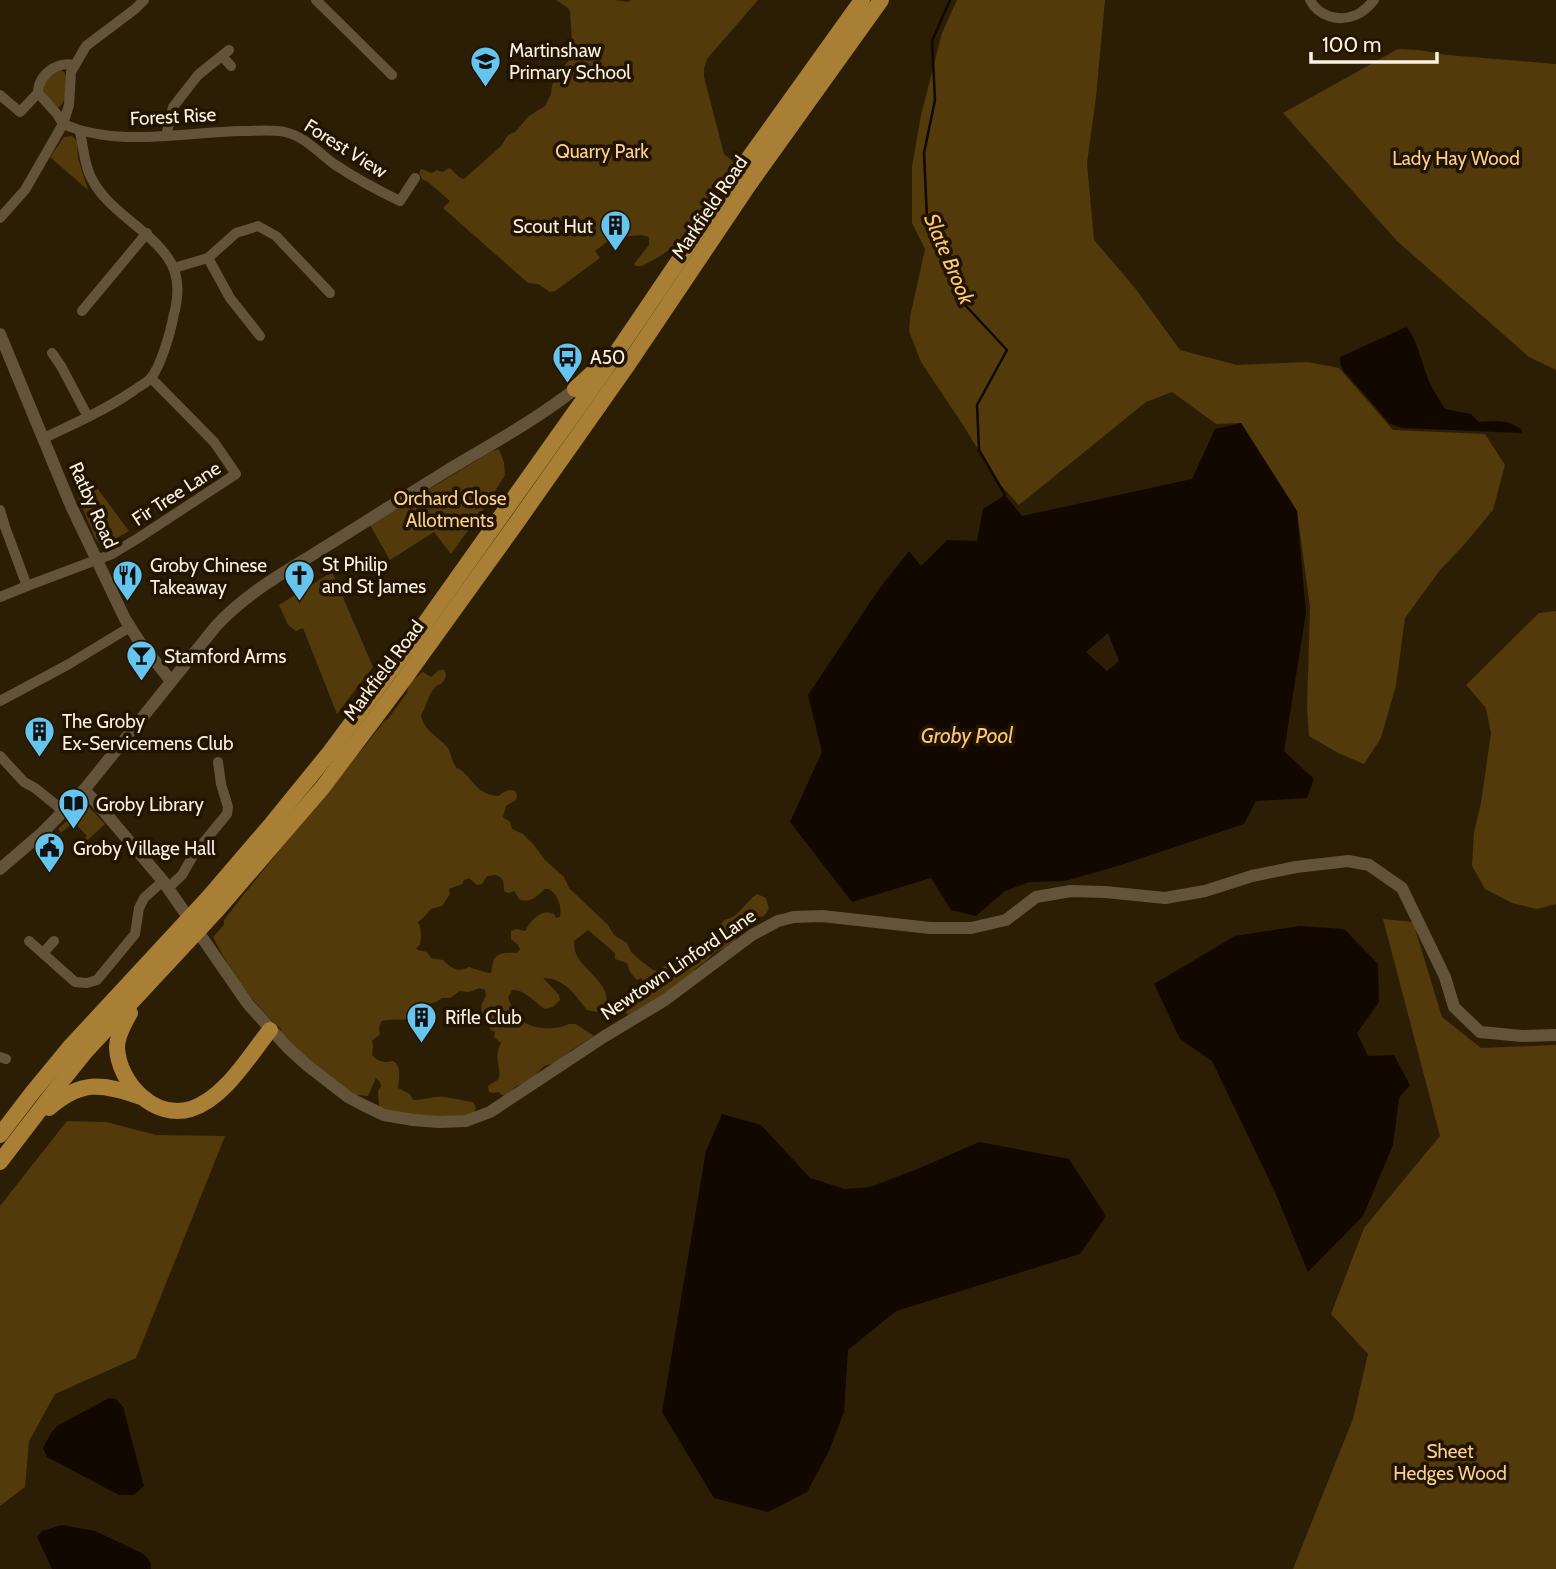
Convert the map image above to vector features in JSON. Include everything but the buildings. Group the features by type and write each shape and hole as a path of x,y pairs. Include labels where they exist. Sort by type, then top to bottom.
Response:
{"highway":[{"name":"Markfield Road","path":"213,903 411,643 862,0"},
{"name":"Markfield Road","path":"0,1162 86,1051 141,993 175,945 323,787 516,525 750,183 881,0"},
{"path":"575,389 635,326"},
{"name":"Markfield Road","path":"0,1135 69,1048 123,988 175,945"},
{"path":"141,993 122,1027 117,1046 121,1071 143,1098 152,1104 175,1111 190,1109 208,1101 226,1085 270,1030"},
{"path":"23,1131 66,1094 81,1089 107,1086 143,1098"}],"street":[{"path":"0,218 25,190 63,124 69,105 71,72 86,46 144,0"},
{"path":"316,0 392,75"},
{"path":"1310,0 1321,13 1340,18 1356,15 1374,0"},
{"path":"166,136 173,107 198,75 226,53 231,66"},
{"path":"63,124 38,93 38,84 48,72 65,63 74,65"},
{"path":"0,95 20,112 38,93"},
{"name":"Forest Rise","path":"63,124 80,132 122,136 287,132"},
{"path":"44,439 123,398 151,378 170,333 179,296 174,268 167,256 147,233 108,201 93,182 86,165 80,132"},
{"name":"Forest View","path":"287,132 304,140 373,188 400,201 415,178"},
{"path":"174,268 208,258 236,233 258,226 276,236 330,293"},
{"path":"82,311 147,233"},
{"path":"208,258 230,298 260,336"},
{"name":"Ratby Road","path":"0,334 71,506 97,561 130,627 171,681"},
{"path":"52,353 88,417"},
{"path":"61,366 72,359"},
{"name":"Fir Tree Lane","path":"0,597 97,561 140,537 236,474 214,442 151,378"},
{"path":"0,869 43,832 84,790 226,616 256,592 510,433 575,389"},
{"path":"0,510 27,586"},
{"path":"0,701 130,627"},
{"path":"0,756 24,782 35,788 62,812"},
{"path":"29,941 75,982 97,980 135,934 139,908 144,898 182,874 194,853 227,814 228,807 220,784 218,767 230,770"},
{"name":"Newtown Linford Lane","path":"84,790 165,884 248,1004 270,1030 308,1066 348,1097 384,1115 413,1120 439,1122 478,1118 605,1035 665,1000 752,935 778,920 822,916 930,928 971,928 1006,920 1036,897 1070,891 1105,891 1165,898 1205,891 1252,876 1296,867 1348,861 1368,865 1402,888 1445,977 1454,1007 1480,1032 1556,1035"},
{"path":"43,953 54,941"}],"green space":[{"name":"Quarry Park","path":"556,0 758,0 707,59 704,77 724,154 736,164 681,242 642,266 636,266 634,264 649,245 649,237 615,236 595,251 600,258 550,292 538,284 528,283 443,208 450,201 422,179 419,173 421,169 432,173 450,168 464,179 529,116 545,106 557,75 570,59 572,41 570,12"},
{"path":"957,0 1105,0 1087,163 1094,240 1135,288 1180,350 1237,365 1308,362 1339,368 1393,430 1485,434 1505,465 1493,510 1440,570 1405,618 1396,685 1381,738 1364,764 1309,736 1307,708 1310,607 1297,511 1241,423 1216,424 1172,392 1146,402 1019,505 998,482 921,362 909,331 925,249 912,223 912,167 921,115 942,33"},
{"name":"Lady Hay Wood","path":"1398,49 1556,64 1556,370 1529,357 1397,241 1283,113"},
{"path":"60,70 66,76 67,91 62,104 55,107 43,92 44,84 47,78"},
{"path":"72,136 77,141 78,158 88,190 50,157 64,137"},
{"name":"Orchard Close Allotments","path":"499,449 505,475 451,554 434,532 390,560 370,525"},
{"path":"97,488 129,531 105,545 95,538 78,497"},
{"path":"332,572 373,667 337,714 303,628 296,631 288,625 279,605"},
{"path":"1556,611 1556,904 1537,909 1512,903 1485,889 1472,866 1474,832 1491,733 1486,708 1466,685 1539,613"},
{"path":"439,670 444,670 446,674 441,684 431,692 421,715 422,720 448,748 456,767 485,793 498,796 508,790 515,791 516,800 506,806 503,817 510,822 512,829 523,834 533,844 545,860 564,877 569,888 608,925 614,935 627,943 631,952 653,970 676,965 684,953 698,950 724,920 738,913 757,894 766,898 769,909 756,921 750,920 746,923 735,941 715,952 696,968 692,975 629,1015 615,1007 617,1000 637,990 643,983 642,978 637,980 627,963 615,959 615,953 588,930 574,941 574,948 578,958 604,990 607,997 603,1013 587,1010 569,988 551,979 543,978 559,995 560,1000 553,1007 545,1009 517,990 512,990 508,998 519,1017 528,1025 547,1028 576,1024 594,1036 570,1051 561,1061 544,1066 531,1080 515,1087 507,1096 489,1092 488,1086 499,1079 497,1057 501,1043 494,1037 495,1032 488,1025 490,1016 482,1013 485,990 480,988 469,992 460,991 450,998 442,998 421,1006 414,1016 405,1020 382,1021 380,1034 372,1041 372,1055 381,1061 396,1063 399,1073 398,1088 410,1094 413,1100 448,1097 473,1102 476,1108 471,1117 420,1117 380,1109 378,1091 381,1086 376,1078 368,1096 349,1094 280,1035 281,1029 243,986 213,937 264,870 387,720 407,693 412,681 423,672 431,677","holes":["487,876 500,877 505,892 514,891 520,900 532,899 549,889 559,901 560,917 556,918 549,913 541,914 533,919 525,931 511,931 511,939 520,949 517,953 497,956 491,973 469,967 454,969 443,960 431,958 427,952 416,948 421,939 418,922 431,909 442,906 450,894 449,889 469,878 477,885 482,884"]},
{"path":"88,806 105,824 81,846 79,843 87,836 74,822 61,833 58,829 82,807"},
{"name":"Sheet Hedges Wood","path":"1383,919 1413,922 1442,1017 1481,1048 1556,1045 1556,1569 1293,1569 1353,1419 1368,1354 1331,1314 1364,1228 1440,1136"},
{"path":"67,1121 106,1122 156,1135 225,1136 136,1358 55,1394 29,1441 25,1487 0,1506 0,1206"}],"water":[{"path":"1406,327 1431,385 1445,409 1471,414 1479,422 1507,422 1517,426 1522,430 1521,433 1403,428 1390,424 1343,370 1340,357"},
{"name":"Groby Pool","path":"1241,423 1297,511 1306,613 1284,751 1314,779 1307,798 1256,801 1244,824 1065,881 1029,882 1005,891 976,916 951,910 931,878 852,902 790,822 822,752 808,695 879,589 909,551 921,566 947,540 977,541 983,509 1005,495 1022,516 1192,479 1215,429","holes":["1108,633 1119,661 1107,671 1086,652"]},
{"path":"1300,926 1344,929 1378,964 1379,1002 1357,1033 1368,1056 1394,1055 1410,1085 1399,1098 1393,1145 1363,1216 1308,1272 1275,1192 1212,1061 1180,1039 1154,984 1235,936"},
{"path":"722,1114 761,1125 810,1178 845,1189 870,1187 979,1142 1069,1159 1106,1216 1080,1254 896,1311 848,1350 844,1412 829,1451 807,1492 768,1512 714,1498 662,1412 706,1151"},
{"path":"109,1398 116,1399 123,1407 144,1486 134,1495 119,1495 47,1457 43,1448 57,1426"},
{"path":"62,1525 95,1531 142,1553 150,1562 151,1569 52,1569 37,1537 42,1531"}],"waterway":[{"name":"Slate Brook","path":"950,0 932,41 935,100 924,153 927,218 966,306 1007,350 977,405 979,450 1005,495"}],"place":[{"name":"Martinshaw Primary School","path":"486,88"},
{"name":"Scout Hut","path":"616,253"},
{"name":"A50","path":"567,384"},
{"name":"St Philip and St James","path":"299,602"},
{"name":"Groby Chinese Takeaway","path":"127,603"},
{"name":"Stamford Arms","path":"141,683"},
{"name":"The Groby Ex-Servicemens Club","path":"39,759"},
{"name":"Groby Library","path":"73,831"},
{"name":"Groby Village Hall","path":"50,875"},
{"name":"Rifle Club","path":"422,1044"}]}
